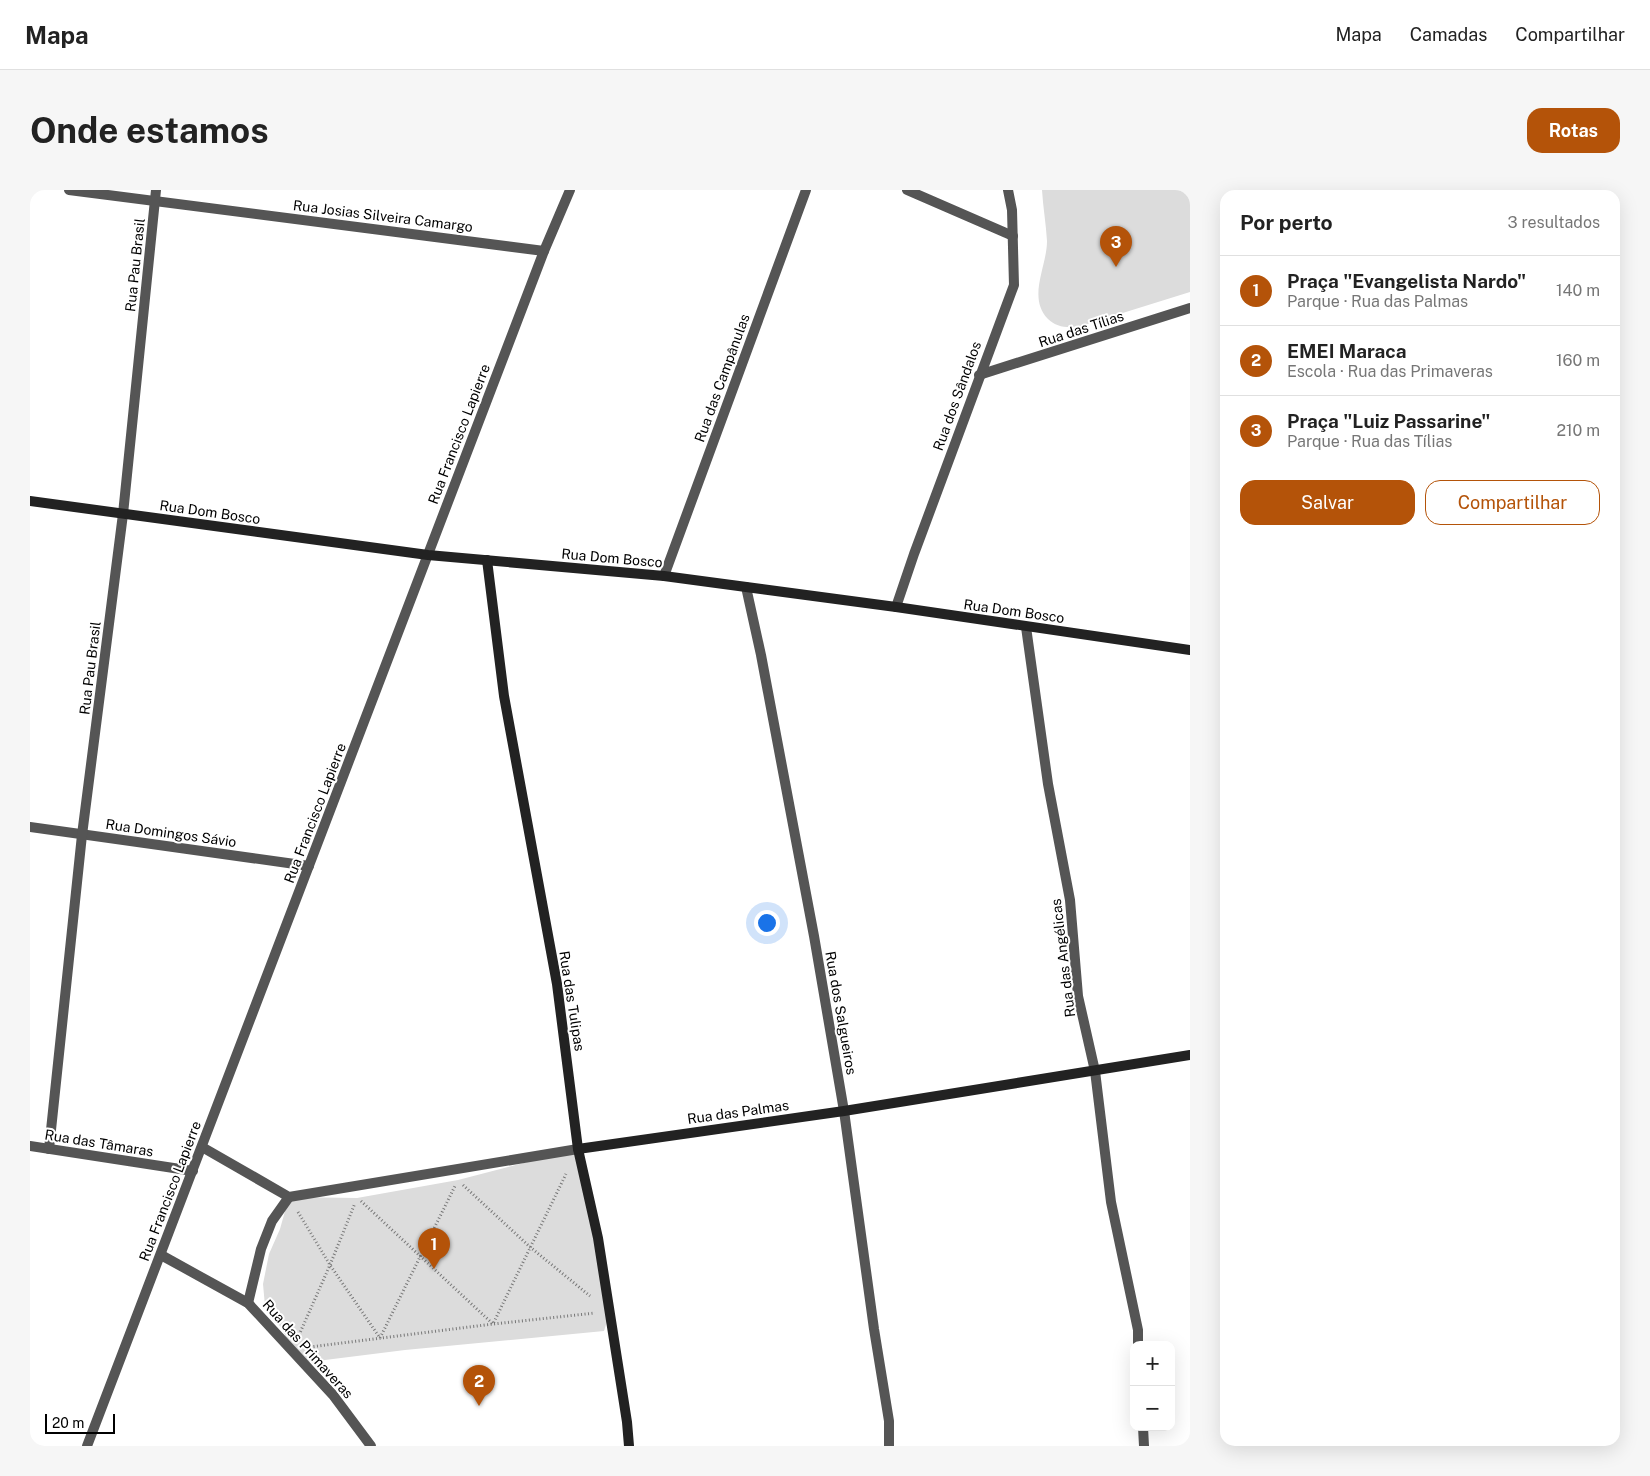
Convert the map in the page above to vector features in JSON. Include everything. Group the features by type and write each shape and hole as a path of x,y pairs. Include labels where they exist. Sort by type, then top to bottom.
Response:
{"main road":[{"name":"Rua Dom Bosco","path":"30,502 428,555 664,576 896,607 1190,650"},
{"name":"Rua das Tulipas","path":"487,560 504,696 557,984 578,1149 598,1238 627,1422 628,1446"},
{"name":"Rua das Palmas","path":"578,1149 844,1111 1095,1072 1190,1055"}],"street":[{"name":"Rua Josias Silveira Camargo","path":"69,190 544,250"},
{"name":"Rua Pau Brasil","path":"49,1148 82,835 123,514 156,190"},
{"name":"Rua Francisco Lapierre","path":"87,1446 544,250 570,190"},
{"name":"Rua das Campânulas","path":"664,576 806,190"},
{"path":"907,190 1013,236"},
{"name":"Rua dos Sândalos","path":"896,607 979,375 1014,285 1012,210 1008,190"},
{"name":"Rua das Tílias","path":"979,375 1190,308"},
{"name":"Rua dos Salgueiros","path":"746,587 761,655 814,936 844,1111 874,1329 889,1420 889,1446"},
{"name":"Rua das Angélicas","path":"1026,627 1048,784 1070,900 1078,996 1095,1072 1111,1202 1138,1330 1138,1341"},
{"name":"Rua Domingos Sávio","path":"30,827 309,866"},
{"name":"Rua das Tâmaras","path":"30,1146 193,1171"},
{"path":"202,1147 289,1197 272,1221 261,1249 248,1303"},
{"name":"Rua das Palmas","path":"289,1197 578,1149"},
{"name":"Rua das Primaveras","path":"160,1255 248,1303 333,1395 371,1446"},
{"path":"1143,1431 1144,1446"}],"path":[{"path":"493,1324 578,1149"},
{"path":"380,1338 458,1180 530,1247 610,1312"},
{"path":"289,1197 330,1265 380,1338"},
{"path":"292,1349 330,1265 357,1198 493,1324"},
{"path":"292,1349 493,1324 610,1312"}],"shaded area":[{"path":"1042,190 1190,190 1190,292 1081,326 1063,327 1052,322 1042,310 1038,292 1047,241"},
{"path":"578,1149 610,1312 604,1331 405,1350 309,1362 292,1349 282,1329 265,1306 263,1284 269,1254 280,1229 289,1197 357,1198 458,1180"}],"place":[{"name":"Praça \"Luiz Passarine\"","path":"1116,267"},
{"name":"Praça \"Evangelista Nardo\"","path":"434,1269"},
{"name":"EMEI Maraca","path":"479,1406"}]}
